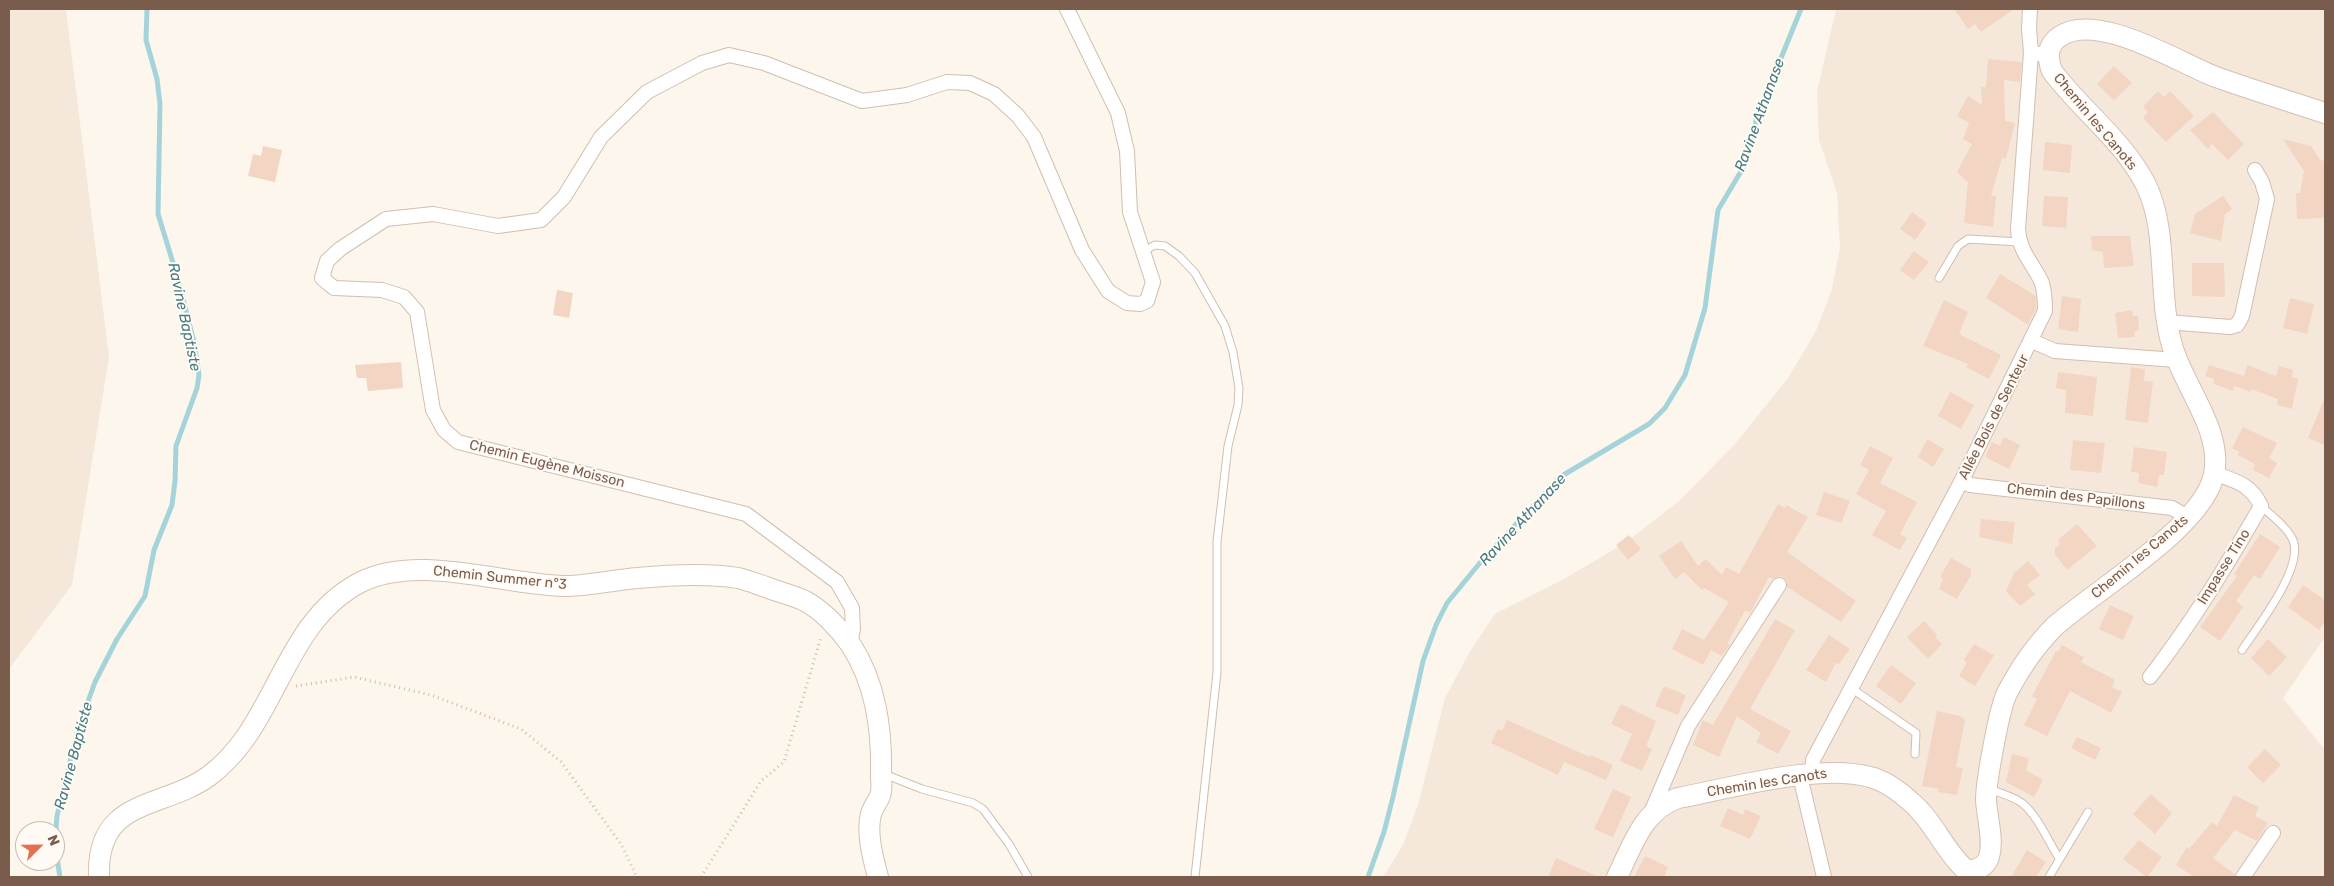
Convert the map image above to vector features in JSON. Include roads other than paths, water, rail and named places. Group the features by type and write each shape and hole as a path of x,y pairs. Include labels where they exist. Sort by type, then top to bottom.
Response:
{"street":[{"name":"Chemin Eugène Moisson","path":"850,643 853,629 852,608 837,582 746,514 458,442 444,430 433,410 417,312 404,297 382,290 334,288 322,278 327,261 340,249 386,219 433,214 498,226 541,220 564,197 601,137 647,92 702,63 729,55 764,63 862,101 907,95 946,82 970,83 994,94 1018,116 1034,137 1082,250 1108,291 1127,303 1140,304 1147,301 1153,282 1130,212 1127,151 1118,113 1067,9"},
{"path":"2019,242 2040,54 2030,9"},
{"path":"2040,54 2063,34 2080,29 2100,30 2135,42 2215,76 2325,113"},
{"name":"Chemin les Canots","path":"1617,877 1640,829 1662,804 1678,798 1806,775 1852,773 1871,777 1891,785 1914,804 1932,825 1958,863 1966,870 1984,873 1990,846 1986,788 2005,698 2032,650 2055,627 2189,518 2207,493 2214,473 2210,430 2176,360 2167,322 2161,273 2160,229 2146,186 2128,156 2052,71 2040,54"},
{"path":"2167,322 2230,328 2237,325 2242,316 2267,199 2262,182 2255,170"},
{"name":"Allée Bois de Senteur","path":"1806,775 1850,688 1962,480 2045,311 2045,295 2042,284 2019,242"},
{"path":"2032,340 2056,350 2176,360"},
{"path":"2214,473 2246,485 2253,491 2262,506"},
{"name":"Chemin des Papillons","path":"1962,480 1970,485 2172,508 2189,518"},
{"name":"Impasse Tino","path":"2150,677 2180,637 2262,506"},
{"name":"Chemin Summer n°3","path":"99,877 99,862 106,834 125,813 180,791 209,776 238,748 274,689 306,630 333,601 359,583 387,573 430,571 564,586 647,578 739,578 805,601 829,619 850,643 865,671 876,709 883,746 881,793 871,815 871,846 878,877"},
{"path":"1650,816 1688,726 1779,585"},
{"path":"1806,775 1824,877"},
{"path":"2243,877 2273,833"}],"lane":[{"path":"1939,278 1958,246 1968,239 2019,242"},
{"path":"1144,252 1155,245 1165,246 1179,256 1195,273 1225,326 1233,352 1239,388 1236,419 1228,446 1217,542 1218,672 1195,877"},
{"path":"2242,650 2283,585 2293,564 2296,550 2292,538 2262,506"},
{"path":"1850,688 1916,733 1915,754"},
{"path":"881,773 922,789 974,803 983,809 1009,844 1028,877"},
{"path":"1986,788 2009,795 2022,803 2030,812 2059,858"},
{"path":"2049,877 2088,812"}],"waterway":[{"name":"Ravine Baptiste","path":"57,821 78,729 95,682 117,639 145,596 154,550 172,505 176,446 197,388 199,375 194,342 178,279 158,214 160,104 157,79 146,40 147,9"},
{"name":"Ravine Athanase","path":"1368,877 1384,832 1393,797 1423,661 1436,625 1447,603 1479,564 1560,477 1649,424 1665,408 1685,375 1705,308 1718,210 1746,163 1757,117 1801,9"},
{"name":"Ravine Baptiste","path":"59,871 60,877"}]}
